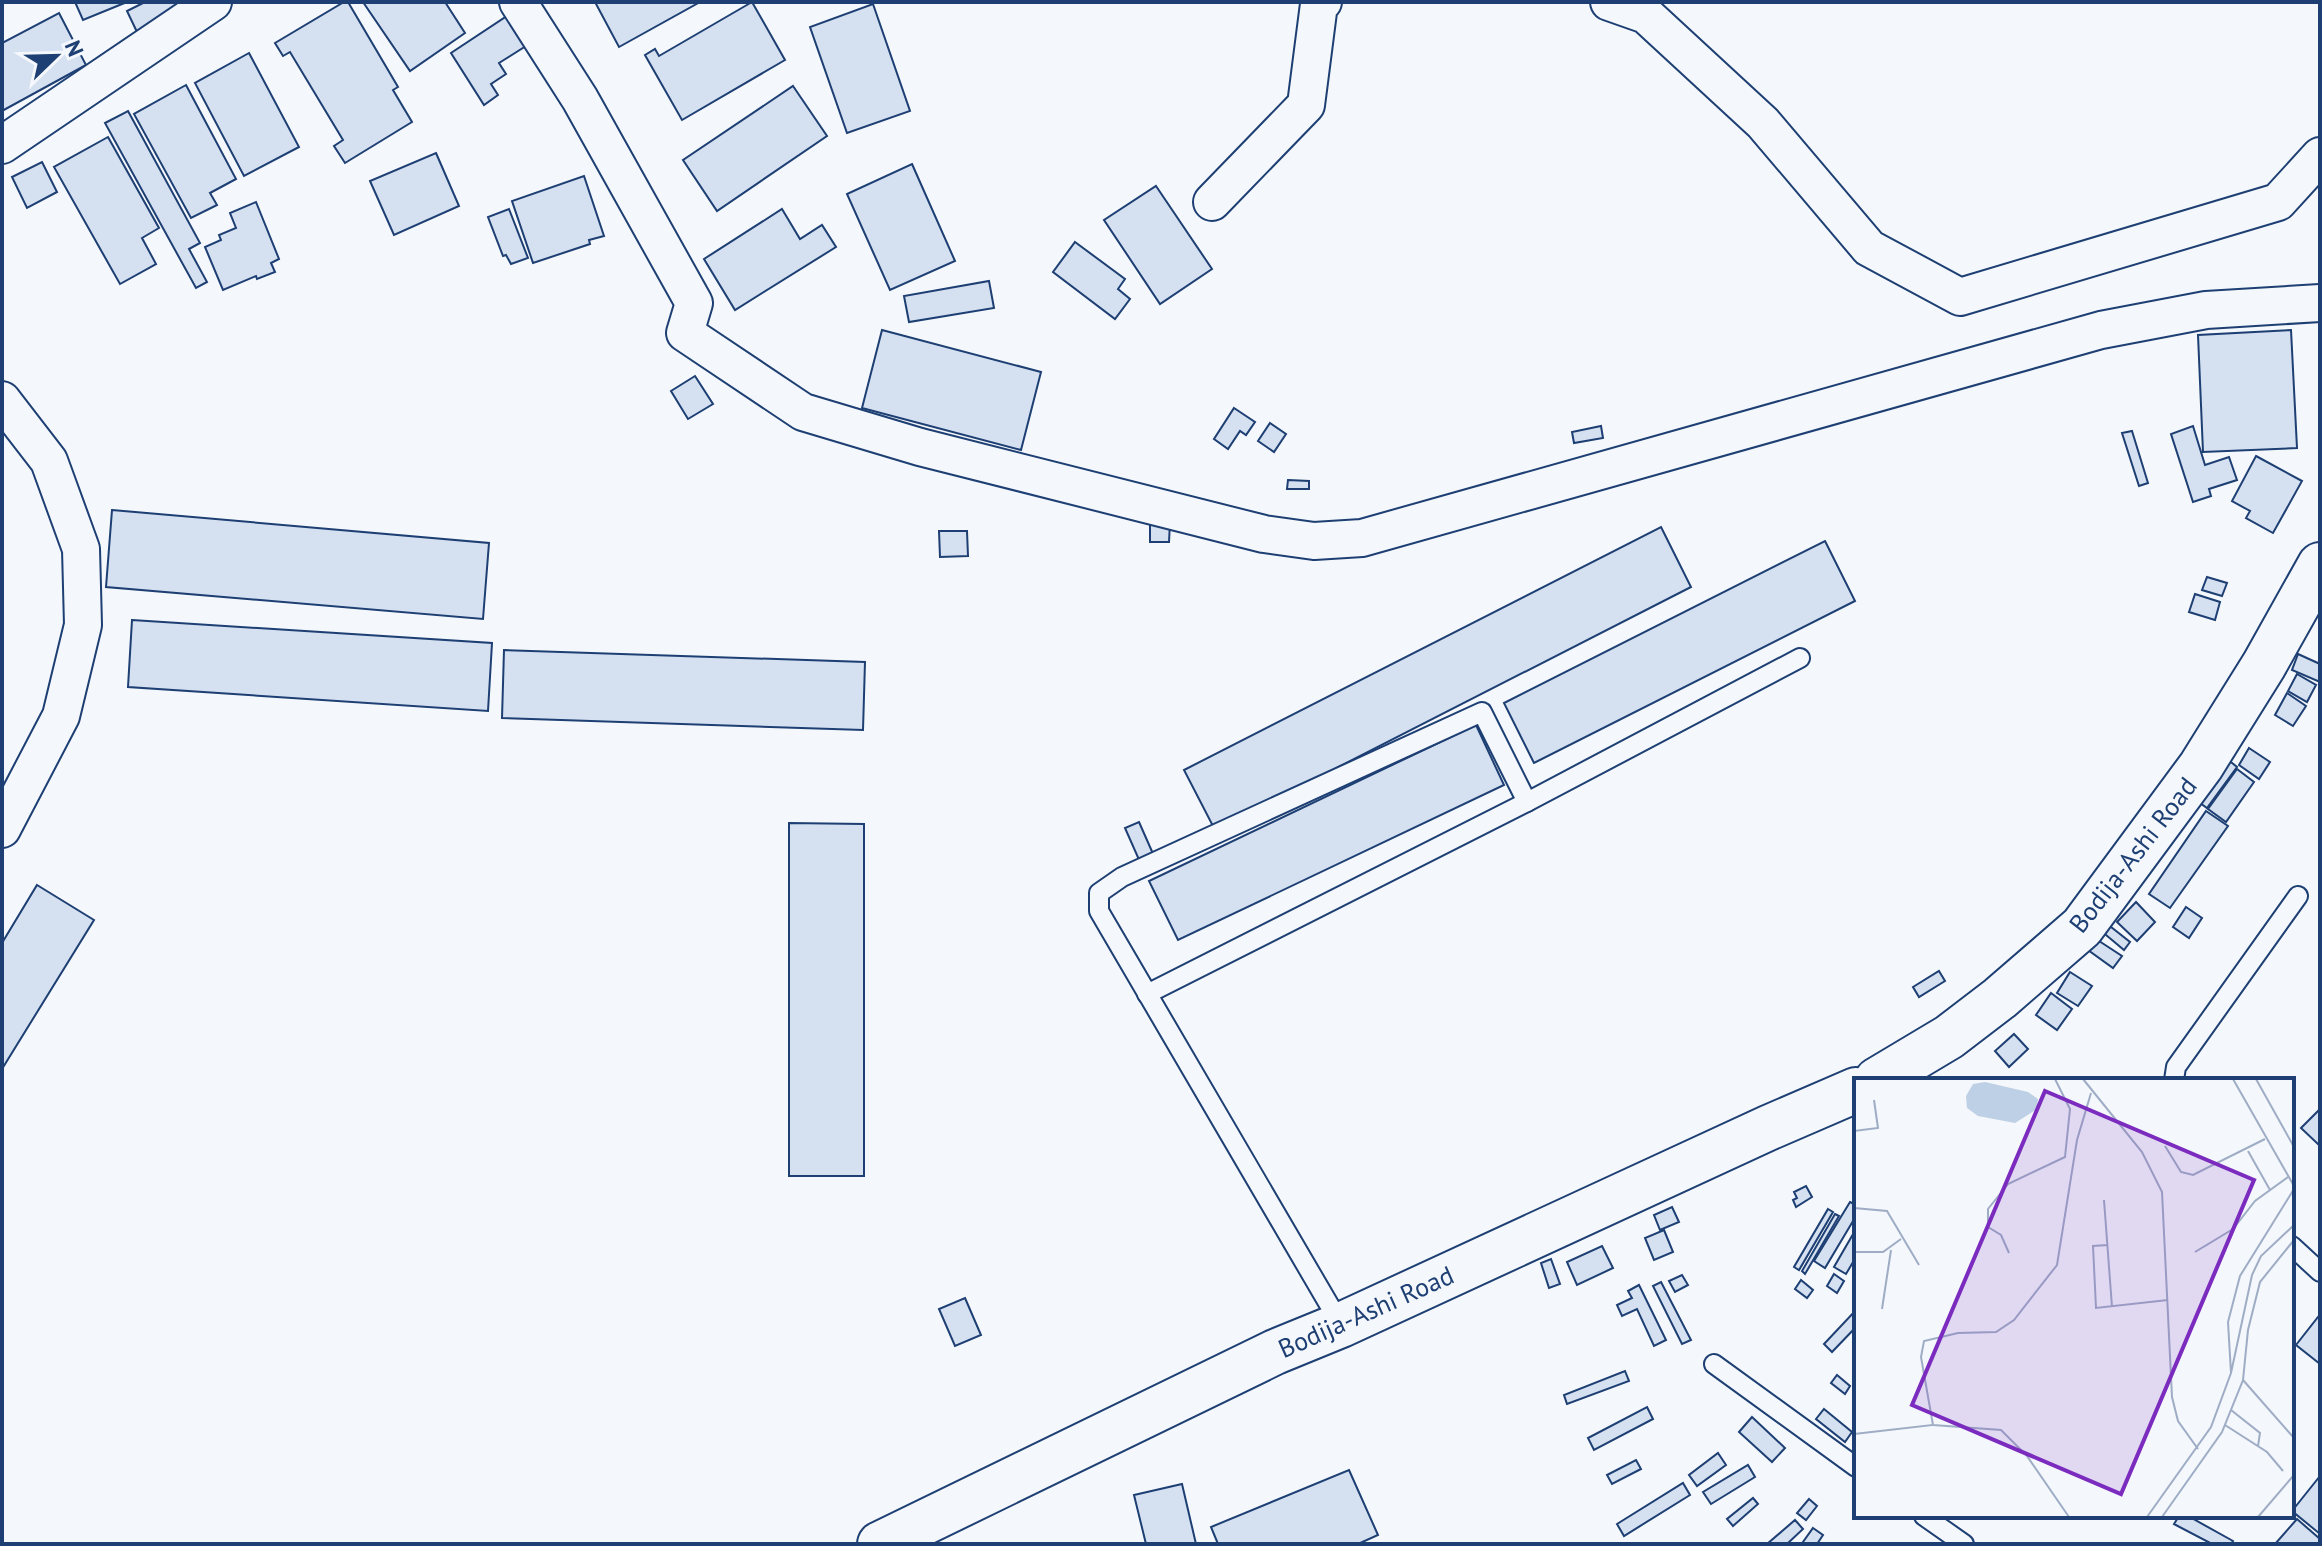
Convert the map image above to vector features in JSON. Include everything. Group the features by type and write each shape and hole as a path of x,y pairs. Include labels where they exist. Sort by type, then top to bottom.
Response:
{"street":[{"path":"2,145 213,2"},
{"path":"518,2 580,99 694,303 685,333 803,412 935,451 1264,534 1314,541 1362,538 2101,330 2206,310 2320,303"},
{"path":"1212,202 1306,105 1319,4 1323,2"},
{"path":"1609,2 1646,15 1763,123 1869,248 1960,297 2278,202 2320,156"},
{"path":"2,400 49,461 55,476 81,549 83,625 61,716 2,829"},
{"name":"Bodija-Ashi Road","path":"1880,1078 1949,1037 2000,998 2082,927 2201,766 2264,665 2320,565"},
{"name":"Bodija-Ashi Road","path":"880,1544 1275,1352 1341,1325 1854,1091"}],"lane":[{"path":"1147,994 1527,802 1800,658"},
{"path":"1341,1325 1099,911 1099,893 1122,877 1482,712 1527,802"},
{"path":"2174,1078 2176,1067 2298,896"},
{"path":"2294,1248 2320,1272"},
{"path":"1714,1364 1854,1466"},
{"path":"1927,1518 1964,1544"}],"building":[{"path":"75,2 127,2 83,20"},
{"path":"145,2 192,2 137,32 127,11"},
{"path":"348,2 398,87 393,90 412,122 345,163 334,146 343,140 290,52 283,56 275,43"},
{"path":"363,2 445,2 465,33 410,71"},
{"path":"595,2 700,2 619,47"},
{"path":"752,2 785,60 682,120 645,55 655,49 659,56"},
{"path":"873,4 910,111 847,133 810,27"},
{"path":"59,13 86,65 2,111 2,43"},
{"path":"507,16 526,46 499,63 506,74 491,84 498,95 484,105 451,53"},
{"path":"249,53 299,147 244,176 195,83"},
{"path":"186,85 236,179 210,193 217,205 191,218 134,114"},
{"path":"793,86 827,136 717,211 683,160"},
{"path":"128,111 200,243 189,249 207,282 196,288 105,123"},
{"path":"108,137 159,228 142,238 156,264 120,284 54,167"},
{"path":"436,153 459,206 394,235 370,181"},
{"path":"42,162 57,192 27,208 12,177"},
{"path":"912,164 955,261 890,290 847,194"},
{"path":"584,176 604,236 589,240 590,244 533,263 512,201"},
{"path":"1156,186 1212,269 1160,304 1104,220"},
{"path":"256,202 279,259 271,263 275,272 257,279 256,276 223,290 205,247 221,240 219,235 236,228 230,213"},
{"path":"509,209 528,258 511,264 506,255 503,256 488,217"},
{"path":"782,209 800,239 822,225 836,247 735,310 704,259"},
{"path":"1075,242 1125,279 1118,289 1130,299 1115,319 1053,272"},
{"path":"989,281 994,308 909,322 904,296"},
{"path":"882,330 1041,372 1021,450 862,408"},
{"path":"2291,330 2297,448 2203,452 2198,335"},
{"path":"695,376 713,404 688,419 671,391"},
{"path":"1234,408 1255,422 1246,435 1240,431 1228,449 1214,439"},
{"path":"1270,423 1286,434 1274,452 1258,441"},
{"path":"1601,426 1603,438 1574,443 1572,432"},
{"path":"2193,426 2205,465 2229,457 2237,480 2209,489 2211,496 2193,502 2171,434"},
{"path":"2132,431 2148,483 2139,486 2122,433"},
{"path":"2256,456 2302,481 2273,533 2246,518 2250,511 2232,501"},
{"path":"1288,480 1309,481 1309,489 1287,489"},
{"path":"112,510 489,543 483,619 106,587"},
{"path":"1150,522 1170,522 1169,542 1150,542"},
{"path":"1661,527 1691,587 1215,830 1184,770"},
{"path":"939,531 967,531 968,556 940,557"},
{"path":"1825,541 1855,601 1534,763 1504,703"},
{"path":"2207,577 2227,583 2222,596 2202,590"},
{"path":"2195,594 2220,602 2215,620 2189,612"},
{"path":"132,620 492,643 488,711 128,687"},
{"path":"504,650 865,662 863,730 502,718"},
{"path":"2298,654 2320,664 2320,682 2292,670"},
{"path":"2297,674 2316,685 2307,702 2288,691"},
{"path":"2287,693 2306,706 2293,726 2275,715"},
{"path":"1476,725 1504,785 1178,940 1149,881"},
{"path":"2249,748 2270,762 2259,779 2239,765"},
{"path":"2226,758 2237,767 2207,808 2196,800"},
{"path":"2237,769 2254,782 2226,822 2208,809"},
{"path":"2206,811 2228,826 2170,908 2149,894"},
{"path":"1139,822 1154,856 1140,862 1125,828"},
{"path":"789,823 864,824 864,1176 789,1176"},
{"path":"37,885 94,920 2,1069 2,943"},
{"path":"2136,902 2155,922 2137,941 2117,922"},
{"path":"2186,907 2202,918 2189,938 2173,927"},
{"path":"2106,923 2130,942 2124,950 2100,930"},
{"path":"2096,939 2122,956 2113,968 2088,950"},
{"path":"1939,971 1945,981 1919,997 1913,987"},
{"path":"2070,972 2092,986 2078,1006 2057,993"},
{"path":"2051,993 2072,1009 2057,1030 2036,1015"},
{"path":"2014,1034 2028,1049 2009,1067 1995,1051"},
{"path":"2320,1109 2320,1146 2301,1128"},
{"path":"1806,1186 1812,1197 1796,1207 1794,1192"},
{"path":"1850,1202 1854,1204 1854,1219 1825,1268 1814,1261"},
{"path":"1672,1207 1679,1222 1660,1230 1654,1215"},
{"path":"1828,1209 1833,1212 1799,1270 1794,1267"},
{"path":"1835,1214 1839,1216 1805,1274 1802,1271"},
{"path":"1664,1230 1673,1252 1654,1260 1645,1238"},
{"path":"1854,1232 1854,1260 1846,1274 1834,1267"},
{"path":"1602,1246 1613,1268 1577,1285 1567,1262"},
{"path":"1551,1259 1560,1284 1549,1288 1541,1263"},
{"path":"1834,1274 1844,1281 1837,1293 1827,1286"},
{"path":"1682,1275 1688,1285 1675,1292 1669,1281"},
{"path":"1801,1280 1813,1290 1807,1298 1795,1289"},
{"path":"1661,1282 1691,1340 1682,1344 1653,1286"},
{"path":"1639,1285 1666,1340 1654,1346 1637,1309 1622,1316 1617,1305 1632,1298 1628,1291"},
{"path":"965,1298 981,1335 955,1346 939,1309"},
{"path":"1854,1312 1854,1329 1832,1352 1824,1344"},
{"path":"2320,1318 2320,1364 2296,1345"},
{"path":"1625,1371 1629,1381 1567,1404 1564,1395"},
{"path":"1837,1375 1850,1386 1845,1394 1831,1383"},
{"path":"1647,1407 1653,1419 1594,1450 1588,1438"},
{"path":"1824,1409 1852,1432 1845,1442 1816,1419"},
{"path":"1752,1417 1785,1448 1772,1462 1739,1432"},
{"path":"1718,1453 1726,1465 1697,1486 1689,1475"},
{"path":"1636,1460 1641,1469 1612,1484 1607,1475"},
{"path":"1748,1465 1755,1477 1711,1504 1703,1492"},
{"path":"1349,1470 1378,1535 1358,1544 1218,1544 1211,1527"},
{"path":"2320,1476 2320,1534 2294,1513"},
{"path":"1683,1483 1690,1495 1624,1536 1617,1524"},
{"path":"1182,1484 1196,1544 1146,1544 1134,1495"},
{"path":"1753,1498 1758,1504 1733,1526 1727,1519"},
{"path":"1809,1499 1817,1506 1806,1520 1797,1513"},
{"path":"2178,1518 2192,1518 2233,1541 2231,1544 2212,1544 2174,1524"},
{"path":"2297,1519 2320,1539 2320,1544 2275,1544"},
{"path":"1795,1520 1803,1529 1787,1544 1767,1544"},
{"path":"1813,1528 1823,1535 1817,1544 1806,1544 1803,1542"}]}
